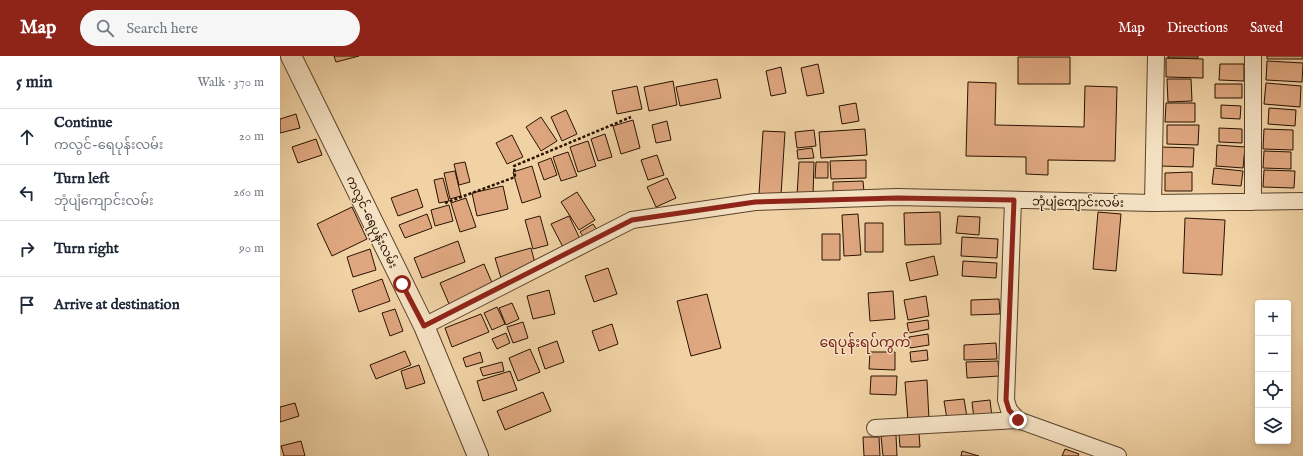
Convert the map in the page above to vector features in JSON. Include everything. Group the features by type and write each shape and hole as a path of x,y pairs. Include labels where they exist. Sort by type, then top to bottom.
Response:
{"street":[{"name":"ကလွင်-ရေပုန်းလမ်း","path":"291,56 424,326 478,456"},
{"path":"1153,204 1156,56"},
{"path":"1253,56 1253,202"},
{"name":"ဘုံပျံကျောင်းလမ်း","path":"424,326 632,220 755,202 897,198 1153,204 1303,200"},
{"path":"1014,200 1006,400 1009,410 1018,420"},
{"path":"875,428 1018,420 1118,456"}],"path":[{"path":"445,203 515,177 514,166 631,117"}],"building":[{"path":"334,56 359,56 336,62"},
{"path":"1168,56 1198,56 1198,58 1168,58"},
{"path":"1267,56 1303,56 1303,59 1267,59"},
{"path":"1018,57 1070,57 1070,84 1018,84"},
{"path":"1166,58 1203,59 1203,78 1166,77"},
{"path":"1267,61 1303,63 1302,82 1266,80"},
{"path":"818,64 824,93 807,96 801,68"},
{"path":"1220,64 1244,64 1244,81 1219,80"},
{"path":"781,67 786,93 771,96 766,71"},
{"path":"717,79 721,98 680,106 676,87"},
{"path":"1167,79 1191,79 1192,101 1168,102"},
{"path":"673,81 677,105 649,111 644,87"},
{"path":"968,82 996,83 995,125 1084,127 1085,86 1117,87 1115,161 1048,160 1048,175 1026,174 1026,157 966,156"},
{"path":"1266,83 1301,86 1300,107 1264,104"},
{"path":"1215,84 1242,84 1242,98 1215,98"},
{"path":"637,86 642,109 617,114 612,91"},
{"path":"856,103 859,121 842,124 839,106"},
{"path":"1166,103 1195,103 1195,122 1165,122"},
{"path":"1221,105 1241,106 1240,119 1221,118"},
{"path":"1269,108 1296,110 1295,126 1268,124"},
{"path":"566,110 577,134 562,141 551,117"},
{"path":"296,114 300,128 280,133 280,119"},
{"path":"541,117 557,141 541,151 526,127"},
{"path":"633,120 640,148 621,154 613,126"},
{"path":"667,121 671,140 656,143 652,125"},
{"path":"1167,125 1199,125 1198,145 1167,144"},
{"path":"1219,128 1242,129 1242,143 1219,142"},
{"path":"865,129 867,155 821,158 819,132"},
{"path":"1264,129 1293,130 1293,150 1263,149"},
{"path":"814,130 816,146 797,148 795,132"},
{"path":"763,131 785,132 781,195 759,194"},
{"path":"605,134 612,157 598,161 591,139"},
{"path":"512,135 523,157 507,164 496,143"},
{"path":"316,139 322,155 298,163 292,147"},
{"path":"588,141 596,166 578,172 570,147"},
{"path":"1217,145 1245,147 1243,168 1216,166"},
{"path":"1161,147 1194,148 1193,167 1160,166"},
{"path":"812,148 814,158 798,159 797,150"},
{"path":"1264,151 1291,152 1291,169 1263,168"},
{"path":"568,152 577,176 561,181 553,157"},
{"path":"657,155 664,175 648,180 641,160"},
{"path":"551,158 557,175 544,180 538,163"},
{"path":"866,160 866,178 831,179 830,161"},
{"path":"465,162 470,182 459,185 454,164"},
{"path":"799,162 814,162 813,196 797,196"},
{"path":"816,162 828,162 828,178 815,178"},
{"path":"532,166 541,197 522,203 513,172"},
{"path":"1214,168 1243,171 1241,186 1212,184"},
{"path":"1264,170 1295,171 1294,188 1263,187"},
{"path":"455,171 461,196 450,199 444,173"},
{"path":"1192,172 1192,191 1165,191 1165,173"},
{"path":"443,178 449,201 439,203 434,180"},
{"path":"667,178 676,198 656,207 647,187"},
{"path":"863,181 864,192 833,193 833,182"},
{"path":"503,186 508,209 477,216 472,193"},
{"path":"417,189 423,207 398,216 391,198"},
{"path":"577,192 595,220 579,230 561,202"},
{"path":"466,198 476,227 460,232 451,203"},
{"path":"449,205 453,221 435,226 431,210"},
{"path":"352,207 367,239 332,256 317,224"},
{"path":"940,212 941,244 905,245 904,213"},
{"path":"1098,212 1121,214 1116,271 1093,269"},
{"path":"427,214 432,228 405,238 399,225"},
{"path":"858,214 861,255 844,256 842,215"},
{"path":"540,216 548,245 533,249 525,220"},
{"path":"569,216 581,241 564,249 551,224"},
{"path":"958,216 980,217 979,235 956,233"},
{"path":"1185,218 1225,220 1222,275 1183,273"},
{"path":"865,223 883,223 883,252 865,252"},
{"path":"593,224 599,233 587,241 580,232"},
{"path":"822,234 840,234 840,260 822,260"},
{"path":"962,237 998,239 997,258 961,256"},
{"path":"458,241 465,262 422,278 414,258"},
{"path":"531,248 536,267 501,278 495,258"},
{"path":"370,249 376,270 353,277 347,257"},
{"path":"934,256 938,275 910,281 906,263"},
{"path":"963,261 997,263 996,278 962,276"},
{"path":"484,264 493,285 449,304 440,283"},
{"path":"608,268 617,294 594,302 585,276"},
{"path":"382,279 390,301 359,312 352,290"},
{"path":"549,290 555,314 533,319 527,296"},
{"path":"893,291 895,319 870,321 868,293"},
{"path":"707,294 721,348 691,356 677,301"},
{"path":"926,296 929,316 908,320 904,300"},
{"path":"999,299 1000,314 971,315 971,300"},
{"path":"512,303 519,319 506,325 499,308"},
{"path":"497,307 505,324 492,330 484,313"},
{"path":"395,309 403,331 390,336 382,313"},
{"path":"481,314 489,332 452,347 445,328"},
{"path":"928,320 929,329 909,333 907,323"},
{"path":"523,322 528,338 513,343 507,327"},
{"path":"612,324 618,344 599,351 592,331"},
{"path":"506,333 510,343 497,349 492,339"},
{"path":"928,334 929,345 910,348 909,337"},
{"path":"557,341 564,362 545,369 538,348"},
{"path":"996,343 997,359 964,360 964,345"},
{"path":"530,349 540,372 518,381 509,358"},
{"path":"927,350 928,360 911,362 910,352"},
{"path":"405,351 411,365 376,379 370,365"},
{"path":"480,352 483,362 466,367 463,358"},
{"path":"870,352 895,352 895,370 869,369"},
{"path":"998,361 999,376 967,378 966,362"},
{"path":"502,362 504,371 483,376 480,368"},
{"path":"419,365 425,383 406,389 401,371"},
{"path":"510,371 517,390 483,401 477,381"},
{"path":"871,376 897,376 896,395 870,394"},
{"path":"927,380 929,420 908,421 905,382"},
{"path":"543,392 551,411 505,430 497,411"},
{"path":"964,399 967,417 947,419 944,401"},
{"path":"990,400 992,417 974,419 972,402"},
{"path":"295,403 299,416 280,422 280,407"},
{"path":"919,433 920,447 900,447 899,434"},
{"path":"896,435 897,456 883,456 881,436"},
{"path":"863,437 879,437 880,456 864,456"},
{"path":"301,441 305,456 284,456 281,446"},
{"path":"1065,449 1079,454 1078,456 1062,456"},
{"path":"962,451 979,456 961,456"}],"district":[{"name":"ရေပုန်းရပ်ကွက်","path":"865,342"}],"route":[{"path":"402,284 424,326 632,220 755,202 897,198 1014,200 1006,400 1009,410 1018,420"}]}
